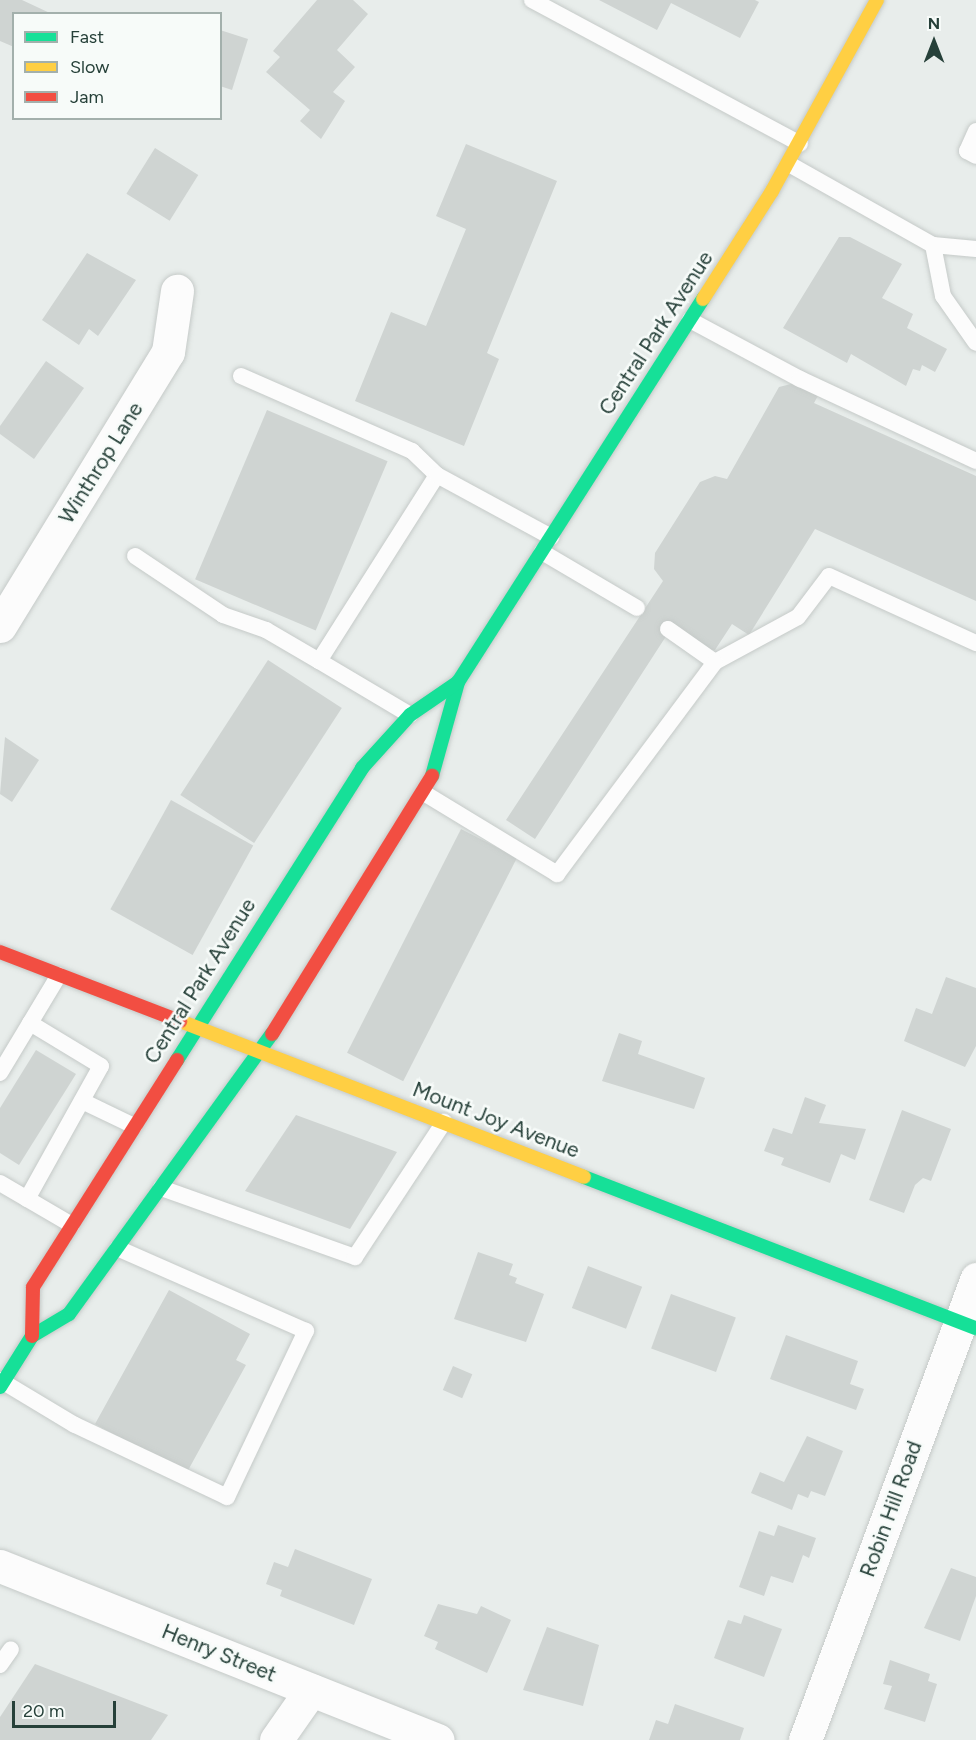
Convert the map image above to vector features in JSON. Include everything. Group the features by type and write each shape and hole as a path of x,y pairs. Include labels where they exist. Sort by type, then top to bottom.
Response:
{"main road":[{"name":"Central Park Avenue","path":"1,1383 32,1336 69,1314 261,1052 424,793 436,769 458,682 789,164 878,0"},
{"name":"Central Park Avenue","path":"32,1336 33,1287 362,768 410,715 458,682"},
{"name":"Mount Joy Avenue","path":"0,952 968,1325"}],"street":[{"name":"Winthrop Lane","path":"0,627 168,352 177,291"},
{"name":"Robin Hill Road","path":"805,1740 968,1325 976,1279"},
{"name":"Henry Street","path":"0,1566 438,1740"},
{"path":"276,1740 311,1690"}],"lane":[{"path":"532,0 800,144"},
{"path":"972,153 976,131"},
{"path":"789,164 933,245 976,249"},
{"path":"933,245 943,296 976,343"},
{"path":"690,320 800,379 976,461"},
{"path":"241,376 412,451 437,475 546,544 637,608"},
{"path":"319,661 437,475"},
{"path":"135,556 224,615 266,630 410,715"},
{"path":"424,793 557,874 715,662 798,617 830,576 976,643"},
{"path":"668,629 715,662"},
{"path":"0,1073 59,975"},
{"path":"27,1198 101,1066 30,1023"},
{"path":"82,1101 134,1126"},
{"path":"161,1188 355,1257 444,1122"},
{"path":"0,1183 72,1225"},
{"path":"1,1383 75,1425 227,1497 306,1331 117,1248"},
{"path":"0,1665 11,1649"}],"building":[{"path":"0,0 22,0 48,12 12,12 12,46 0,41"},
{"path":"317,0 353,0 368,14 337,50 355,67 333,92 345,101 321,139 300,121 310,110 266,72 280,57 273,51"},
{"path":"599,0 755,0 759,2 740,38 671,3 657,30"},
{"path":"222,31 248,39 232,90 222,87"},
{"path":"466,144 557,181 487,353 499,359 464,446 355,401 391,312 426,326 466,229 436,216"},
{"path":"155,148 198,175 170,221 126,194"},
{"path":"839,237 850,237 902,264 882,298 913,314 907,328 947,349 935,372 922,365 920,371 913,369 906,386 851,354 847,363 783,328"},
{"path":"87,253 136,280 98,336 89,329 79,345 42,320"},
{"path":"46,361 84,388 34,459 0,434 0,426"},
{"path":"799,382 820,392 814,403 976,476 976,601 815,529 749,635 732,624 715,650 707,651 672,627 535,839 506,820 663,581 654,569 655,553 700,482 715,476 727,479 779,387"},
{"path":"267,410 388,461 316,631 195,579"},
{"path":"268,660 342,708 254,843 180,795"},
{"path":"5,737 39,760 12,802 0,794"},
{"path":"171,800 253,846 193,955 110,909"},
{"path":"461,829 517,858 403,1081 347,1053"},
{"path":"946,977 976,988 976,1046 965,1067 904,1041 916,1008 932,1014"},
{"path":"619,1033 642,1041 638,1054 705,1078 694,1109 602,1081"},
{"path":"36,1050 76,1074 19,1165 0,1153 0,1108"},
{"path":"805,1097 826,1105 819,1123 866,1129 855,1160 841,1154 830,1183 781,1165 784,1158 764,1151 773,1128 792,1134"},
{"path":"902,1110 951,1129 931,1181 923,1178 915,1185 904,1213 869,1200"},
{"path":"296,1115 397,1152 350,1229 245,1191"},
{"path":"478,1252 513,1264 509,1275 517,1278 515,1283 544,1294 526,1342 454,1319"},
{"path":"588,1266 642,1287 626,1329 572,1308"},
{"path":"169,1290 250,1334 236,1360 246,1365 186,1474 95,1424"},
{"path":"671,1294 736,1318 716,1372 651,1349"},
{"path":"786,1335 858,1361 850,1384 864,1389 856,1410 770,1379"},
{"path":"453,1366 472,1374 462,1398 443,1390"},
{"path":"807,1436 843,1451 825,1496 811,1491 808,1498 798,1494 792,1510 751,1493 760,1472 784,1482"},
{"path":"778,1525 816,1538 809,1558 803,1555 793,1583 771,1576 764,1596 739,1587 759,1531 774,1536"},
{"path":"295,1549 372,1579 354,1625 280,1596 282,1590 266,1584 274,1562 288,1567"},
{"path":"951,1568 976,1577 976,1596 960,1641 924,1628"},
{"path":"438,1604 477,1614 481,1606 511,1620 487,1673 435,1649 438,1642 424,1636"},
{"path":"744,1615 782,1629 764,1677 714,1658 728,1620 741,1624"},
{"path":"547,1627 599,1645 583,1706 523,1690"},
{"path":"890,1660 930,1674 928,1681 937,1684 925,1722 884,1709 892,1686 883,1684"},
{"path":"35,1664 168,1715 151,1740 0,1740 0,1717"},
{"path":"675,1704 744,1728 740,1740 649,1740 656,1720 668,1724"}],"traffic: fast":[{"path":"432,776 458,682 703,299"},
{"path":"177,1060 362,768 410,715 458,682"},
{"path":"0,1387 32,1336 69,1314 272,1034"},
{"path":"584,1177 976,1328"}],"traffic: slow":[{"path":"703,299 772,191 877,0"},
{"path":"180,1021 584,1177"}],"traffic: jam":[{"path":"272,1034 432,776"},
{"path":"0,952 180,1021"},
{"path":"32,1336 33,1287 177,1060"}]}
